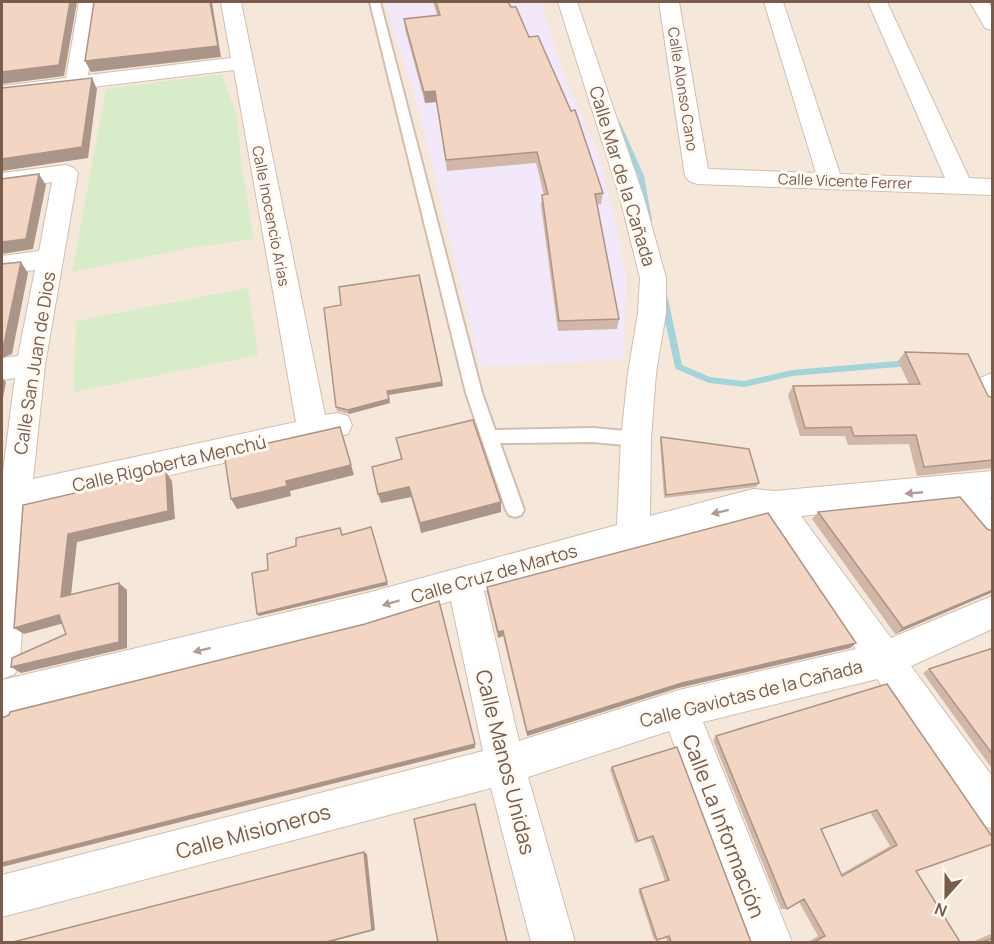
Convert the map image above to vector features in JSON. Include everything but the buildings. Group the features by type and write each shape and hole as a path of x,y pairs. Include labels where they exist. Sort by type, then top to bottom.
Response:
{"street":[{"path":"76,83 88,2"},
{"name":"Calle Inocencio Arias","path":"231,2 241,63 325,427"},
{"name":"Calle Mar de la Cañada","path":"567,2 622,168 653,278 652,314 642,373 636,439 633,534"},
{"name":"Calle Alonso Cano","path":"669,2 697,176"},
{"path":"774,2 830,180"},
{"path":"878,2 960,185"},
{"path":"979,2 993,24"},
{"path":"2,92 241,63"},
{"name":"Calle San Juan de Dios","path":"2,181 66,173 50,259 16,367 2,661"},
{"name":"Calle Vicente Ferrer","path":"697,176 993,187"},
{"path":"2,265 50,259"},
{"path":"993,384 988,387 993,396"},
{"name":"Calle Rigoberta Menchú","path":"8,499 325,427"},
{"path":"977,486 993,525"},
{"name":"Calle Cruz de Martos","path":"2,699 367,610 633,534 753,503 774,505 977,486"},
{"path":"774,505 883,660 993,809"},
{"name":"Calle Manos Unidas","path":"464,581 505,765 553,942"},
{"name":"Calle Gaviotas de la Cañada","path":"505,765 679,709 883,660 993,612"},
{"name":"Calle La Información","path":"679,709 770,942"},
{"name":"Calle Misioneros","path":"2,896 505,765"}],"lane":[{"path":"375,2 474,393 515,510"},
{"path":"489,437 593,435 636,439"}],"shaded area":[{"path":"2,2 992,2 992,942 2,942"},
{"path":"385,2 541,2 563,73 598,153 617,228 626,278 624,359 480,367 420,114"}],"green space":[{"path":"222,74 237,117 242,169 254,239 190,248 72,272 106,89"},
{"path":"248,288 258,355 74,392 76,321"}],"waterway":[{"path":"617,122 641,176 649,220"},
{"path":"664,298 679,367 709,380 744,384 792,373 909,363"}]}
